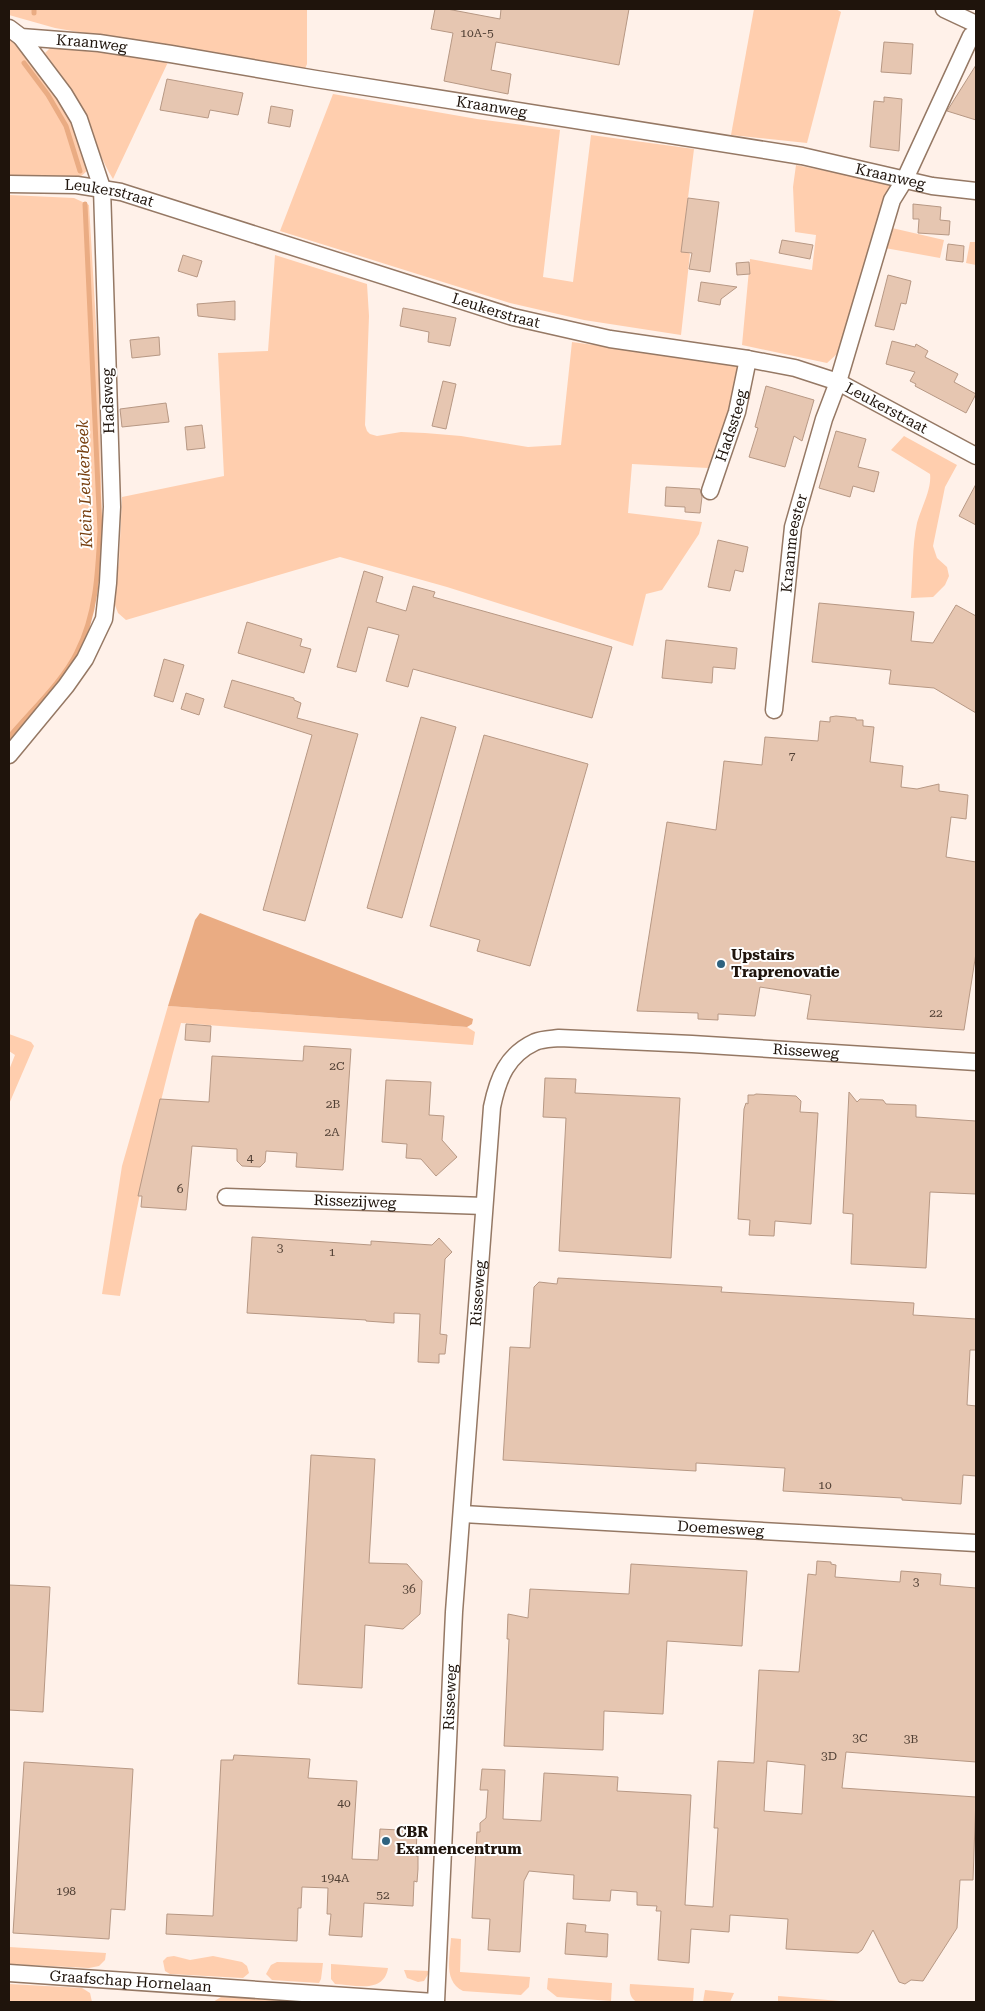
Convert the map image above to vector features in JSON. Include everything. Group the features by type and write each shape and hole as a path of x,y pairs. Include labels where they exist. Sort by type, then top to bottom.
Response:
{"street":[{"path":"944,9 975,31"},
{"name":"Kraanmeester","path":"774,710 794,527 824,419 838,382 892,200 905,179 975,31"},
{"name":"Kraanweg","path":"15,33 171,54 316,79 802,156 954,190 976,191"},
{"name":"Hadsweg","path":"9,755 86,659 104,619 112,506 102,188 79,119 64,94 15,33"},
{"name":"Leukerstraat","path":"9,184 77,185 121,192 514,317 610,339 748,359 795,368 838,382 976,456"},
{"name":"Hadssteeg","path":"710,491 738,412 748,359"},
{"name":"Risseweg","path":"435,2002 454,1612 463,1514 492,1107 497,1081 513,1056 537,1041 559,1038 692,1044 976,1062"},
{"name":"Rissezijweg","path":"226,1197 484,1206"},
{"name":"Doemesweg","path":"463,1514 976,1543"},
{"name":"Graafschap Hornelaan","path":"9,1973 435,2002"}],"shaded area":[{"path":"9,9 307,9 307,64 304,71 55,28 9,15"},
{"path":"754,9 836,9 841,12 807,143 731,135"},
{"path":"9,35 58,98 72,122 88,170 78,179 9,177"},
{"path":"59,45 169,60 113,179 77,101 45,53 51,47"},
{"path":"333,94 477,119 560,130 543,277 573,282 591,135 694,149 682,247 690,254 681,335 584,320 510,303 280,231"},
{"path":"796,165 892,184 837,354 827,363 742,345 750,259 812,270 816,235 795,232 793,187"},
{"path":"9,195 74,198 89,205 99,375 102,530 98,581 89,630 79,656 9,742"},
{"path":"892,228 944,240 940,258 885,248"},
{"path":"970,242 976,242 976,265 966,263"},
{"path":"275,255 367,284 369,316 365,425 370,434 377,436 401,432 425,433 461,436 528,447 561,445 572,342 741,365 734,400 708,468 632,464 628,513 702,522 699,534 662,590 646,594 633,646 447,587 340,557 126,620 118,613 113,600 119,561 122,497 224,476 218,353 268,351"},
{"path":"904,436 957,465 945,487 933,546 937,558 947,567 949,576 945,585 933,597 911,598 915,532 928,492 930,474 891,450"},
{"path":"200,913 473,1019 472,1024 467,1027 168,1006 195,920"},
{"path":"168,1006 467,1027 475,1032 473,1045 181,1023 163,1091 120,1296 102,1294 122,1166"},
{"path":"9,1034 31,1042 34,1046 9,1104 9,1070 15,1055 9,1051"},
{"path":"451,1938 461,1939 460,1972 530,1977 529,1987 521,1995 463,1991 457,1987 450,1975"},
{"path":"9,1947 106,1953 105,1960 99,1966 89,1968 9,1964"},
{"path":"174,1956 190,1960 213,1956 242,1962 247,1966 249,1973 243,1978 170,1974 165,1971 163,1961 167,1957"},
{"path":"277,1962 323,1963 321,1979 319,1983 272,1980 266,1974 271,1965"},
{"path":"331,1964 388,1968 381,1982 374,1985 359,1986 335,1984 331,1979"},
{"path":"404,1970 430,1971 424,1981 418,1982 407,1978"},
{"path":"548,1978 612,1983 611,2001 557,1997 547,1989"},
{"path":"9,1984 82,1988 90,1993 92,2002 9,2002"},
{"path":"630,1984 694,1988 693,2002 637,2002 630,1995"},
{"path":"705,1990 734,1993 730,2002 703,2002"},
{"path":"778,1996 853,2002 778,2002"},
{"path":"221,1997 319,2002 213,2002"}],"building":[{"path":"435,9 447,9 500,19 501,9 629,9 619,65 496,42 491,70 511,74 508,94 444,81 453,33 431,29"},
{"path":"884,42 913,44 911,74 881,72"},
{"path":"976,65 976,120 947,111"},
{"path":"167,79 243,93 238,115 210,110 208,118 160,110"},
{"path":"884,97 902,99 899,151 870,147 874,101 884,102"},
{"path":"271,106 293,110 290,127 268,123"},
{"path":"688,198 719,202 710,272 689,269 692,253 681,252"},
{"path":"913,204 941,207 940,220 950,221 949,235 918,233 919,219 913,219"},
{"path":"782,240 813,245 810,259 779,253"},
{"path":"948,244 964,246 963,262 946,260"},
{"path":"183,255 202,261 197,277 178,271"},
{"path":"749,262 750,274 737,275 736,263"},
{"path":"888,275 911,281 906,304 901,303 894,330 875,326"},
{"path":"701,282 737,287 721,299 720,305 698,301"},
{"path":"235,301 235,320 198,316 197,304"},
{"path":"403,308 456,318 450,346 428,342 429,332 400,326"},
{"path":"159,337 160,355 132,358 130,340"},
{"path":"892,341 915,347 916,344 928,351 925,357 958,374 954,382 976,394 966,413 915,386 916,384 910,381 915,372 886,364"},
{"path":"443,381 456,384 446,429 432,426"},
{"path":"766,386 814,400 802,441 794,436 785,467 749,457 758,428 755,427"},
{"path":"166,403 169,422 122,427 120,409"},
{"path":"202,425 205,448 187,450 185,427"},
{"path":"836,431 866,439 858,467 879,472 874,492 853,486 850,497 819,488"},
{"path":"976,484 976,525 959,516"},
{"path":"666,487 700,489 702,497 700,513 685,512 685,507 665,506"},
{"path":"718,540 748,547 743,572 735,570 730,591 708,587"},
{"path":"364,571 383,577 376,602 406,611 413,586 435,592 433,597 612,647 592,718 413,669 408,687 386,681 399,635 368,627 356,672 337,667"},
{"path":"819,603 914,612 911,641 933,643 956,605 976,616 976,713 934,688 889,684 891,670 812,662"},
{"path":"247,622 302,639 300,646 311,649 304,673 238,653"},
{"path":"666,640 737,648 735,669 713,667 712,683 662,678"},
{"path":"164,659 184,665 173,702 154,696"},
{"path":"232,680 294,698 294,700 301,703 297,718 358,734 305,921 263,910 312,735 224,707"},
{"path":"186,693 204,699 199,715 181,709"},
{"path":"836,716 863,720 863,726 874,727 870,762 903,766 901,787 917,789 939,784 939,791 968,795 966,819 951,817 946,857 976,862 976,953 964,1030 807,1019 811,995 760,987 755,1016 718,1014 718,1020 698,1019 698,1013 637,1011 667,822 716,830 724,761 762,765 765,737 818,741 820,721 830,722 830,717"},
{"path":"421,717 456,727 402,918 367,908"},
{"path":"484,735 588,764 530,966 477,951 480,940 430,926"},
{"path":"186,1024 211,1026 210,1042 185,1040"},
{"path":"304,1046 351,1049 343,1170 296,1167 297,1153 266,1151 265,1162 260,1167 242,1166 237,1161 237,1149 192,1146 186,1210 141,1207 142,1196 138,1196 160,1099 209,1102 212,1056 303,1061"},
{"path":"545,1078 576,1079 575,1093 680,1098 671,1258 559,1251 566,1118 543,1117"},
{"path":"386,1080 431,1082 429,1115 444,1116 442,1140 457,1157 436,1176 421,1159 406,1158 407,1144 382,1142"},
{"path":"849,1092 857,1102 860,1099 883,1100 886,1104 916,1105 916,1117 976,1121 976,1194 930,1192 926,1268 851,1264 853,1214 843,1213"},
{"path":"748,1095 796,1096 801,1101 800,1112 818,1113 811,1224 775,1221 774,1236 749,1235 750,1220 738,1219 744,1109 746,1103 748,1104"},
{"path":"252,1237 371,1245 371,1241 432,1245 439,1238 452,1252 445,1259 440,1334 447,1335 445,1354 439,1354 439,1363 418,1362 420,1314 394,1313 394,1323 247,1313"},
{"path":"558,1278 722,1287 721,1292 914,1303 913,1315 976,1319 976,1350 970,1350 967,1405 976,1406 976,1476 963,1475 961,1504 902,1500 902,1498 783,1491 785,1468 696,1463 696,1471 503,1460 510,1347 530,1348 534,1287 539,1282 557,1284"},
{"path":"311,1455 375,1459 369,1563 407,1564 422,1581 420,1614 403,1629 365,1625 362,1688 298,1684"},
{"path":"817,1561 831,1562 831,1564 836,1565 835,1577 900,1582 901,1571 941,1574 940,1585 976,1588 976,1762 846,1752 842,1788 976,1797 973,1880 960,1880 957,1928 923,1981 911,1980 905,1984 899,1982 873,1930 862,1950 858,1953 786,1949 788,1919 730,1915 729,1932 691,1929 689,1963 658,1960 661,1911 656,1911 657,1906 637,1905 637,1892 611,1890 610,1901 573,1899 574,1875 529,1871 524,1881 520,1952 488,1950 490,1919 472,1918 477,1832 480,1832 480,1823 486,1818 488,1790 480,1790 482,1769 505,1770 503,1819 541,1821 544,1773 618,1777 617,1791 691,1795 685,1905 713,1907 718,1828 714,1828 718,1761 754,1763 759,1670 799,1672 808,1574 816,1575","holes":["767,1761 805,1765 802,1814 764,1811"]},
{"path":"631,1564 747,1571 742,1646 667,1641 663,1714 604,1711 603,1750 504,1746 509,1639 507,1639 508,1614 528,1618 530,1589 629,1594"},
{"path":"9,1585 50,1587 43,1712 9,1710"},
{"path":"234,1755 310,1759 308,1778 357,1781 352,1859 378,1860 380,1829 417,1831 416,1856 418,1856 418,1869 417,1882 414,1881 413,1906 364,1903 362,1937 329,1935 331,1914 327,1914 328,1888 302,1887 301,1908 298,1908 297,1941 166,1934 167,1914 213,1916 221,1760 233,1760"},
{"path":"24,1762 133,1769 125,1910 111,1909 109,1939 13,1933"},
{"path":"567,1923 586,1925 585,1932 608,1934 607,1957 565,1954"}],"waterway":[{"name":"Klein Leukerbeek","path":"24,63 48,95 66,126 80,171"},
{"name":"Klein Leukerbeek","path":"10,736 55,685 71,663 83,638 95,593 100,531 85,204"}],"place":[{"name":"Upstairs Traprenovatie","path":"721,964"},
{"name":"CBR Examencentrum","path":"386,1841"}]}
